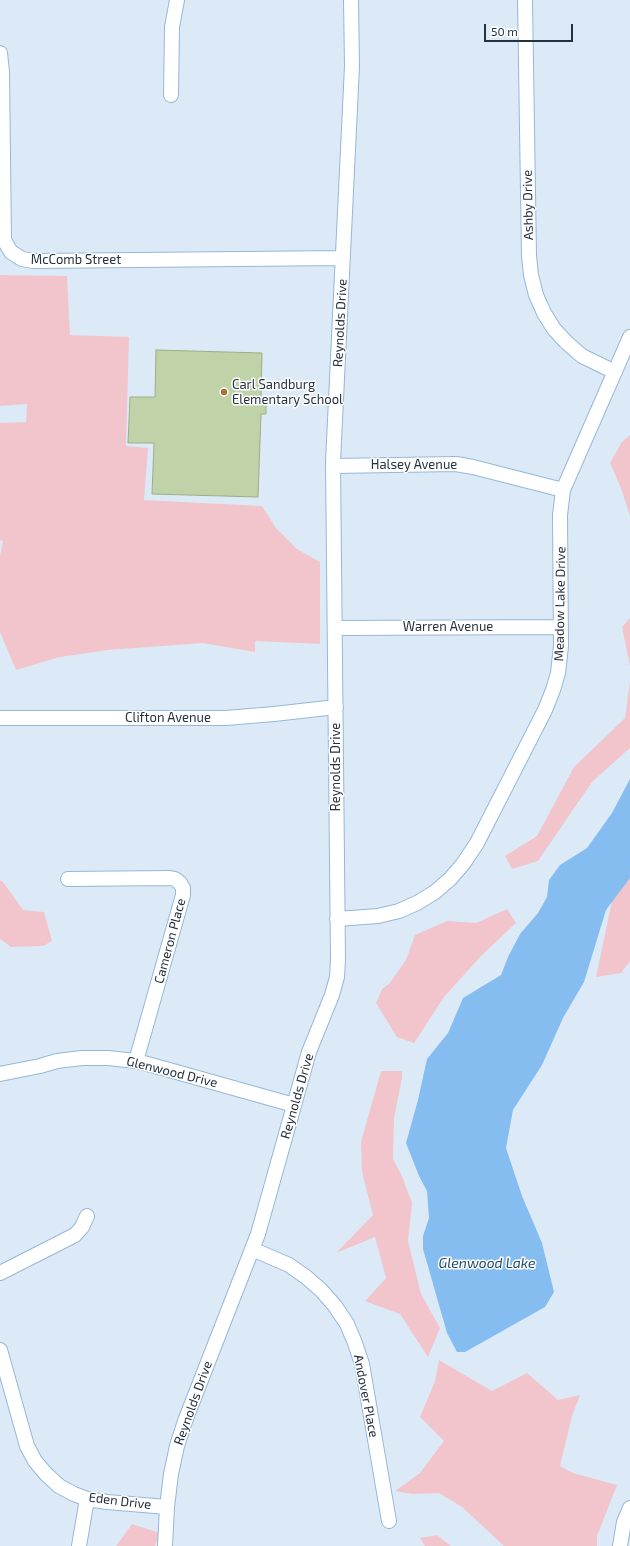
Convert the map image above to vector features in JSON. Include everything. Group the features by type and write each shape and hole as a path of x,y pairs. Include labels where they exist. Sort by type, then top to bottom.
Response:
{"street":[{"path":"171,95 172,27 177,0"},
{"name":"Reynolds Drive","path":"165,1546 170,1474 177,1446 185,1421 260,1226 309,1052 332,995 337,977 338,919 333,466 352,66 352,0"},
{"name":"Ashby Drive","path":"525,0 529,256 531,276 536,295 544,313 566,342 582,356 614,372"},
{"name":"McComb Street","path":"0,53 2,72 4,240 11,252 22,259 33,261 343,258"},
{"name":"Meadow Lake Drive","path":"338,919 378,916 399,911 417,903 435,892 450,879 463,864 481,836 545,710 553,690 559,668 561,627 560,515 563,490 630,337"},
{"name":"Halsey Avenue","path":"333,466 456,464 563,490"},
{"name":"Warren Avenue","path":"335,628 561,627"},
{"name":"Clifton Avenue","path":"0,718 226,718 336,707"},
{"name":"Cameron Place","path":"68,879 170,878 175,879 183,888 183,895 136,1061"},
{"name":"Glenwood Drive","path":"0,1074 57,1061 82,1058 108,1058 136,1061 294,1105"},
{"path":"0,1273 75,1235 82,1227 87,1216"},
{"name":"Andover Place","path":"252,1249 289,1265 306,1277 326,1295 347,1324 356,1343 362,1364 389,1522"},
{"name":"Eden Drive","path":"0,1350 5,1391 26,1446 35,1462 46,1474 59,1486 87,1499 167,1507"},
{"path":"79,1546 87,1499"},
{"path":"620,1546 624,1522 630,1508"}],"shaded area":[{"path":"0,275 67,276 70,335 129,337 126,446 148,448 144,500 262,506 276,528 297,549 320,562 320,644 255,641 255,652 203,643 108,650 60,657 16,670 0,632 0,556 3,541 0,540 0,423 26,422 27,404 0,406"},
{"path":"630,435 630,516 621,488 610,463 622,442"},
{"path":"630,618 630,666 622,627"},
{"path":"630,681 630,748 592,782 538,861 512,869 505,856 537,836 574,767 625,718"},
{"path":"630,869 630,961 621,973 596,977 615,887"},
{"path":"0,880 23,910 44,912 52,941 43,946 11,947 0,939"},
{"path":"507,909 516,923 481,956 444,997 414,1043 397,1037 376,1003 382,989 389,984 406,960 415,935 447,921 476,923"},
{"path":"381,1071 402,1071 394,1118 393,1159 402,1176 412,1203 408,1241 421,1294 440,1328 428,1357 400,1314 365,1301 386,1278 375,1237 336,1253 373,1215 362,1172 361,1142"},
{"path":"439,1360 492,1391 527,1373 558,1400 580,1395 572,1416 560,1466 573,1473 617,1485 597,1536 597,1546 504,1546 462,1507 439,1493 412,1494 395,1491 420,1473 444,1441 420,1417 435,1381"},
{"path":"132,1524 160,1533 155,1546 116,1546"},
{"path":"437,1535 451,1546 425,1546 420,1538"}],"water":[{"name":"Glenwood Lake","path":"630,779 630,878 606,910 584,982 563,1018 542,1065 513,1110 506,1148 522,1196 542,1243 554,1292 545,1307 465,1352 457,1352 447,1333 423,1249 423,1236 429,1218 427,1191 419,1176 406,1143 418,1100 427,1059 448,1033 463,998 501,975 508,957 520,934 538,913 547,897 549,880 560,865 587,848 612,813"}],"building":[{"path":"156,350 262,353 261,398 266,398 266,414 261,414 258,497 152,494 154,443 128,443 130,397 155,397"}],"place":[{"name":"Carl Sandburg Elementary School","path":"224,392"}]}
